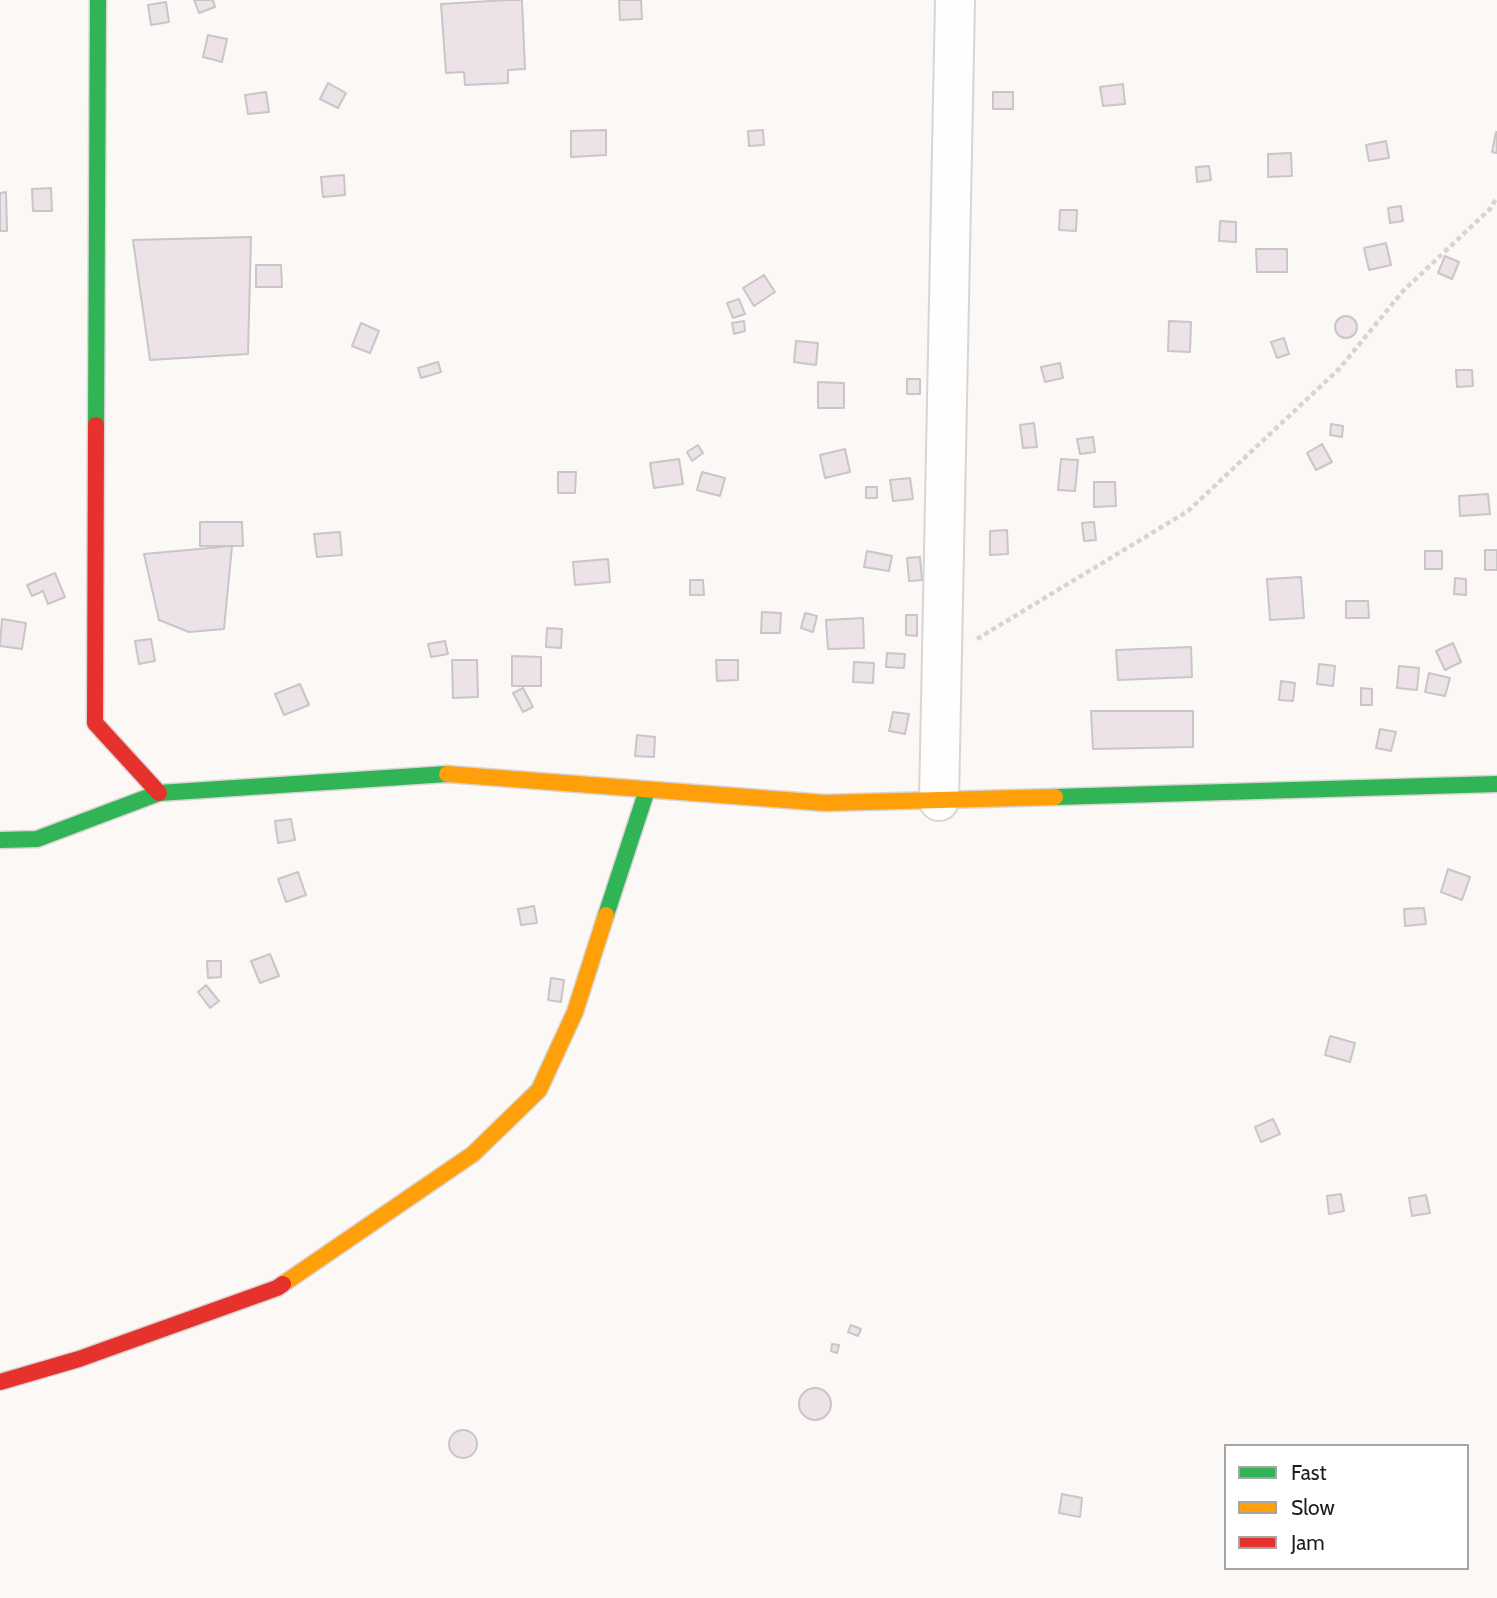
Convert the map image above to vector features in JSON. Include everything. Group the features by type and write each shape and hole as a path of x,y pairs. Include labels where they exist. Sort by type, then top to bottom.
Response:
{"street":[{"path":"98,0 95,723 159,793"},
{"path":"939,801 955,0"},
{"path":"0,840 37,839 159,793 452,774 825,803 1497,784"},
{"path":"0,1382 79,1359 277,1288 473,1154 539,1090 575,1012 647,790"}],"path":[{"path":"942,659 1188,511 1339,369 1404,291 1490,209 1497,197"}],"building":[{"path":"194,0 213,0 215,7 199,13"},
{"path":"522,0 525,69 508,70 508,83 465,85 464,72 446,73 441,4"},
{"path":"619,0 641,0 642,19 620,20"},
{"path":"166,2 169,22 151,25 148,5"},
{"path":"208,35 227,39 222,62 203,57"},
{"path":"328,83 346,93 338,108 320,99"},
{"path":"1123,84 1125,104 1103,106 1100,87"},
{"path":"266,92 269,112 248,114 245,95"},
{"path":"993,92 1013,92 1013,109 993,109"},
{"path":"606,130 606,155 571,157 571,131"},
{"path":"763,130 764,145 749,146 748,131"},
{"path":"1497,132 1497,153 1492,152"},
{"path":"1386,141 1389,158 1369,161 1366,145"},
{"path":"1291,153 1292,176 1268,177 1268,154"},
{"path":"1209,166 1211,180 1197,182 1196,167"},
{"path":"344,175 345,195 323,197 321,177"},
{"path":"51,188 52,211 33,211 32,189"},
{"path":"6,192 7,231 0,231 0,193"},
{"path":"1401,206 1403,221 1390,223 1388,208"},
{"path":"1060,210 1077,210 1076,231 1059,230"},
{"path":"1220,221 1236,222 1236,242 1219,241"},
{"path":"251,237 248,354 150,360 133,240"},
{"path":"1386,243 1391,265 1369,270 1364,248"},
{"path":"1256,249 1287,249 1287,272 1257,272"},
{"path":"1445,256 1459,262 1452,279 1438,273"},
{"path":"256,265 281,265 282,287 256,287"},
{"path":"764,275 775,292 754,306 743,288"},
{"path":"739,299 745,314 733,318 727,303"},
{"path":"1346,316 1356,323 1357,327 1350,337 1346,338 1336,331 1335,327 1342,317"},
{"path":"744,321 745,331 734,334 732,323"},
{"path":"1169,321 1191,322 1190,352 1168,351"},
{"path":"361,323 379,331 370,353 352,346"},
{"path":"1284,338 1289,354 1277,358 1271,342"},
{"path":"796,341 818,343 816,365 794,362"},
{"path":"438,362 441,372 421,378 418,368"},
{"path":"1060,363 1063,378 1045,382 1041,367"},
{"path":"1456,370 1472,370 1473,386 1457,387"},
{"path":"907,379 920,379 920,394 907,394"},
{"path":"818,382 844,383 844,408 818,408"},
{"path":"1034,423 1037,447 1023,448 1020,425"},
{"path":"1331,424 1343,426 1342,437 1330,435"},
{"path":"1093,437 1095,452 1080,454 1077,439"},
{"path":"1322,444 1332,462 1316,470 1307,453"},
{"path":"698,445 703,453 692,461 687,452"},
{"path":"845,449 850,472 825,478 820,455"},
{"path":"679,459 683,484 654,488 650,463"},
{"path":"1061,459 1078,460 1075,491 1058,490"},
{"path":"558,472 576,472 575,493 558,493"},
{"path":"702,472 725,478 720,496 697,490"},
{"path":"910,478 913,499 893,501 890,480"},
{"path":"1094,482 1115,482 1116,506 1094,507"},
{"path":"866,487 877,487 877,498 866,498"},
{"path":"1488,494 1490,514 1460,516 1459,496"},
{"path":"200,522 242,522 243,546 200,546"},
{"path":"1094,522 1096,540 1084,541 1082,523"},
{"path":"1007,530 1008,554 990,555 990,531"},
{"path":"340,532 342,555 317,557 314,534"},
{"path":"232,546 224,629 189,632 159,620 144,554"},
{"path":"1485,550 1497,550 1497,570 1485,570"},
{"path":"867,551 892,556 889,571 864,567"},
{"path":"1425,551 1442,551 1442,569 1425,569"},
{"path":"920,557 922,580 909,581 907,558"},
{"path":"608,559 610,582 575,585 573,562"},
{"path":"55,573 65,597 48,604 43,591 32,596 27,585"},
{"path":"1301,577 1304,618 1270,620 1267,579"},
{"path":"1455,578 1466,579 1466,595 1454,594"},
{"path":"690,580 703,580 704,595 690,595"},
{"path":"1346,601 1368,601 1369,618 1346,618"},
{"path":"762,612 781,613 780,633 761,633"},
{"path":"805,613 817,616 813,632 801,628"},
{"path":"906,615 917,615 917,636 906,635"},
{"path":"863,618 864,648 828,649 826,620"},
{"path":"2,619 26,623 22,649 0,646"},
{"path":"547,628 562,629 561,648 546,647"},
{"path":"151,639 155,661 139,664 135,641"},
{"path":"445,641 448,654 431,657 428,644"},
{"path":"1453,643 1461,662 1445,670 1436,651"},
{"path":"1191,647 1192,677 1118,680 1116,650"},
{"path":"887,653 905,654 904,668 886,667"},
{"path":"512,656 541,657 541,686 512,686"},
{"path":"452,660 477,660 478,697 453,698"},
{"path":"716,660 738,660 738,680 717,681"},
{"path":"854,662 874,663 873,683 853,682"},
{"path":"1319,664 1335,666 1333,686 1317,684"},
{"path":"1399,666 1419,668 1417,690 1397,688"},
{"path":"1429,673 1450,678 1445,696 1425,692"},
{"path":"1281,681 1295,683 1293,701 1279,700"},
{"path":"300,684 309,705 284,715 275,694"},
{"path":"523,688 533,707 523,712 513,693"},
{"path":"1361,688 1372,689 1372,705 1361,705"},
{"path":"1091,711 1193,711 1193,747 1093,749"},
{"path":"893,712 909,714 905,734 889,731"},
{"path":"1380,729 1396,732 1391,751 1376,748"},
{"path":"637,735 655,737 654,757 635,756"},
{"path":"291,819 295,840 278,843 275,821"},
{"path":"1448,869 1470,877 1462,900 1441,892"},
{"path":"298,872 306,895 286,902 278,879"},
{"path":"534,906 537,923 521,925 518,909"},
{"path":"1424,908 1426,924 1405,926 1404,909"},
{"path":"270,954 279,976 260,983 251,961"},
{"path":"207,961 221,961 221,977 208,978"},
{"path":"551,978 564,980 561,1002 548,1000"},
{"path":"206,985 219,1001 210,1008 198,992"},
{"path":"1330,1036 1355,1043 1350,1062 1325,1055"},
{"path":"1273,1119 1280,1134 1261,1142 1255,1127"},
{"path":"1341,1194 1344,1211 1329,1214 1327,1196"},
{"path":"1426,1195 1430,1213 1412,1216 1409,1198"},
{"path":"851,1325 861,1329 858,1336 848,1332"},
{"path":"832,1344 839,1345 837,1353 831,1351"},
{"path":"815,1388 826,1393 831,1404 826,1415 815,1420 804,1415 799,1404 804,1393"},
{"path":"463,1430 473,1434 477,1444 473,1454 463,1458 453,1454 449,1444 453,1434"},
{"path":"1062,1494 1082,1498 1080,1517 1059,1513"}],"traffic: fast":[{"path":"96,425 98,0"},
{"path":"0,840 37,839 159,793 447,774"},
{"path":"1055,797 1497,784"},
{"path":"606,915 647,790"}],"traffic: slow":[{"path":"447,774 825,803 1055,797"},
{"path":"283,1284 473,1154 539,1090 575,1012 606,915"}],"traffic: jam":[{"path":"96,425 95,723 159,793"},
{"path":"0,1382 79,1359 283,1284"}]}
